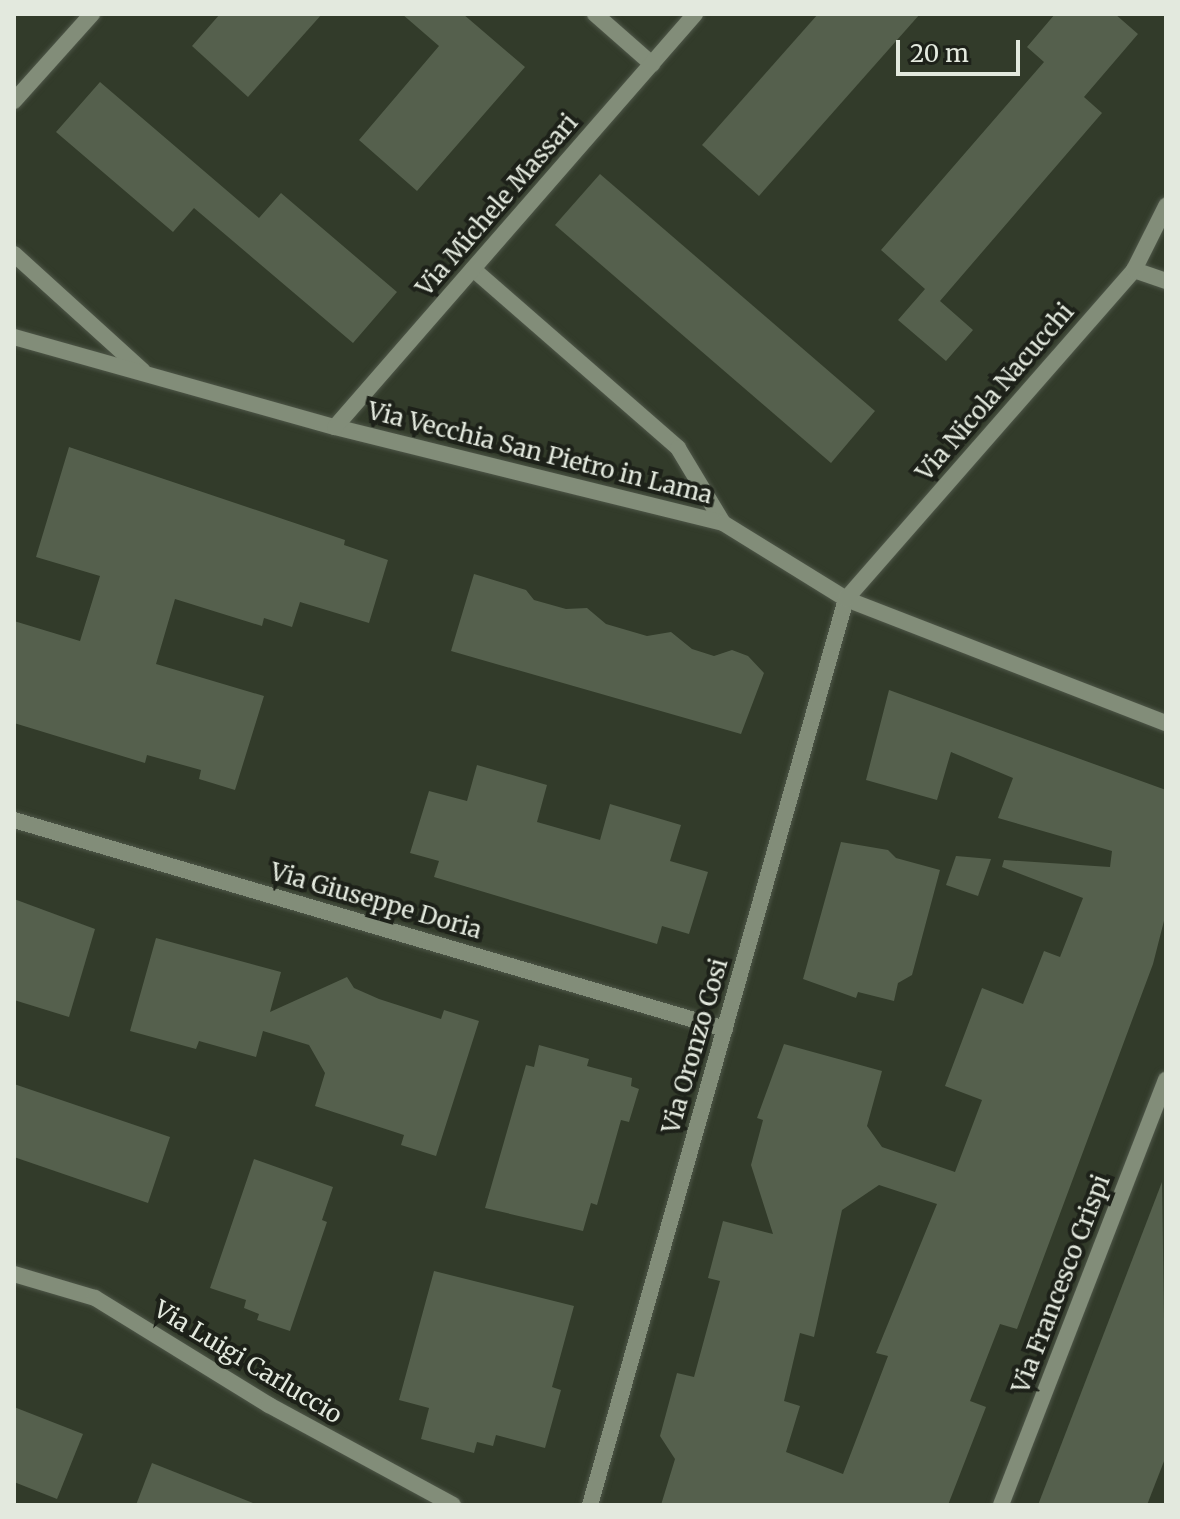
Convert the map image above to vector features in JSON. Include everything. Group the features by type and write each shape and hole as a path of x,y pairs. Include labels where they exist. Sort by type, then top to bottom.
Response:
{"street":[{"path":"14,101 92,14"},
{"path":"595,14 652,64"},
{"name":"Via Michele Massari","path":"335,427 695,14"},
{"name":"Via Nicola Nacucchi","path":"846,599 1134,270 1166,206"},
{"path":"14,254 147,374"},
{"path":"473,269 678,448 723,523"},
{"path":"1134,270 1166,281"},
{"name":"Via Vecchia San Pietro in Lama","path":"14,337 335,427 723,523 846,599 1166,723"},
{"name":"Via Oronzo Cosi","path":"590,1505 846,599"},
{"name":"Via Giuseppe Doria","path":"14,820 725,1029"},
{"name":"Via Francesco Crispi","path":"1001,1505 1166,1080"},
{"name":"Via Luigi Carluccio","path":"14,1274 95,1298 269,1405 453,1505"}],"building":[{"path":"220,14 322,14 248,97 192,46"},
{"path":"402,14 463,14 525,67 417,191 359,140 439,46"},
{"path":"818,14 920,14 759,196 702,145"},
{"path":"1055,14 1115,14 1138,34 1084,97 1102,113 940,301 973,330 946,361 898,320 925,289 881,250 1044,62 1027,47"},
{"path":"100,82 259,218 281,193 397,292 353,343 194,208 173,232 56,132"},
{"path":"600,174 875,411 831,463 555,225"},
{"path":"69,447 345,540 344,545 388,560 369,623 300,602 292,627 264,618 262,626 175,599 156,664 264,696 235,790 199,779 201,770 147,755 145,763 14,723 14,621 80,641 100,576 36,557"},
{"path":"474,574 526,590 534,600 566,609 587,608 606,624 647,636 671,632 692,649 714,656 732,650 748,656 764,673 741,734 451,651"},
{"path":"889,690 1166,790 1166,913 1153,964 1017,1329 1000,1324 970,1401 986,1407 948,1505 661,1505 675,1459 660,1436 677,1373 694,1377 720,1281 708,1278 723,1221 773,1234 751,1165 763,1120 757,1118 784,1044 882,1071 867,1126 882,1147 955,1172 982,1100 945,1086 982,988 1023,1004 1044,951 1060,957 1083,898 1002,867 1004,860 1110,867 1112,851 998,818 1013,778 951,752 937,800 866,780","holes":["879,1185 937,1204 876,1353 888,1356 843,1474 786,1452 800,1406 784,1401 800,1333 814,1337 842,1210"]},
{"path":"477,765 547,785 537,822 600,840 610,804 681,825 670,861 708,872 689,934 662,926 657,944 434,877 439,861 410,853 429,791 467,801"},
{"path":"841,842 888,850 896,858 940,870 912,975 898,983 894,1001 858,992 856,998 803,979"},
{"path":"956,856 991,859 978,896 946,885"},
{"path":"14,899 95,929 69,1017 14,1000"},
{"path":"156,938 281,972 270,1012 347,977 354,988 379,999 441,1019 444,1010 479,1021 436,1156 401,1145 404,1135 315,1106 325,1073 309,1045 263,1031 256,1057 199,1041 196,1049 130,1031"},
{"path":"539,1045 589,1059 587,1066 632,1078 631,1086 639,1089 629,1122 621,1120 597,1205 591,1203 583,1231 485,1208 526,1065 534,1067"},
{"path":"14,1084 170,1137 148,1203 14,1157"},
{"path":"254,1159 333,1187 322,1220 327,1222 290,1331 257,1320 259,1314 244,1308 246,1300 210,1288"},
{"path":"1162,1182 1166,1456 1147,1505 1038,1505"},
{"path":"434,1271 574,1306 552,1387 561,1390 545,1448 496,1435 493,1446 477,1442 474,1453 421,1439 429,1408 399,1400"},
{"path":"14,1407 83,1434 57,1499 14,1482"},
{"path":"152,1463 253,1503 136,1505"}]}
